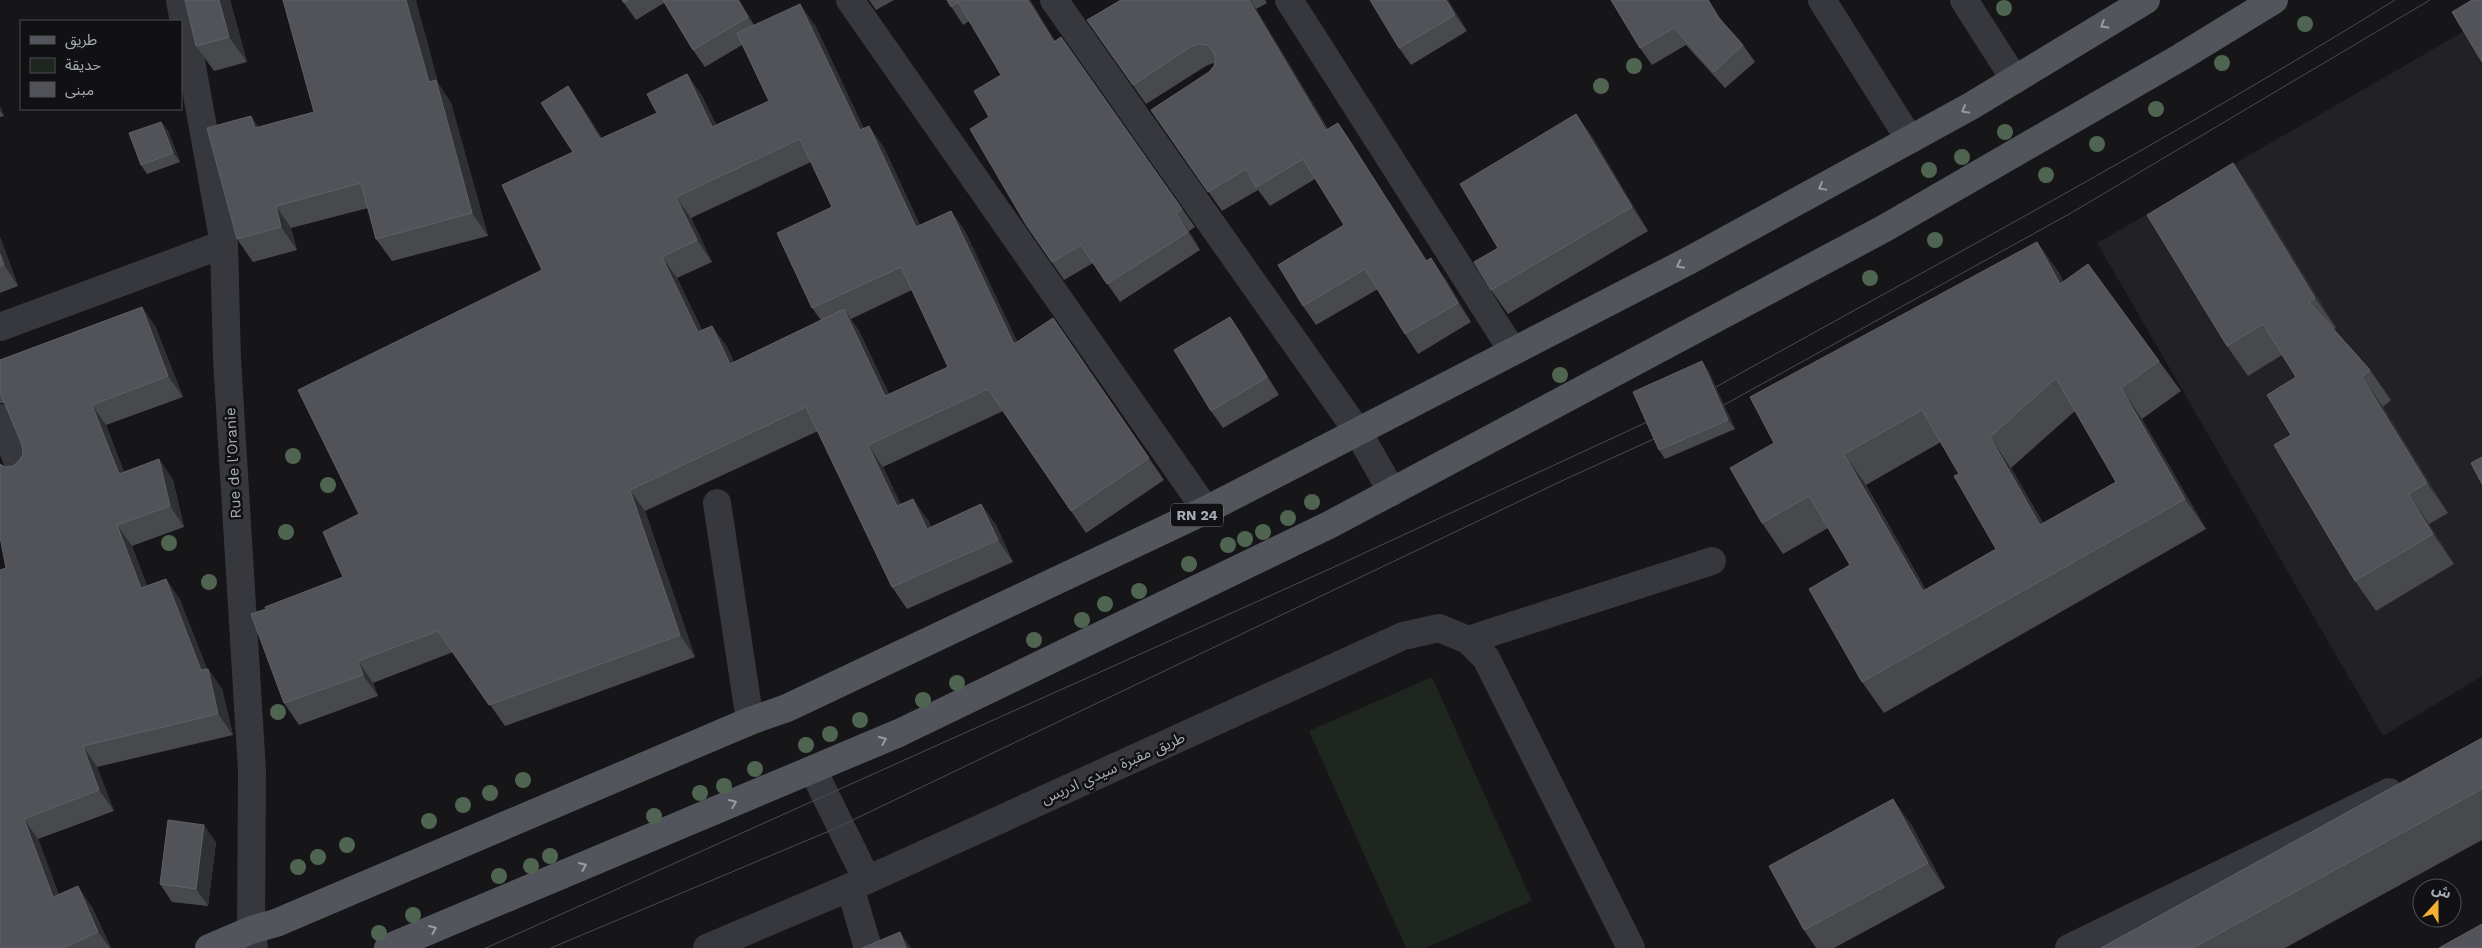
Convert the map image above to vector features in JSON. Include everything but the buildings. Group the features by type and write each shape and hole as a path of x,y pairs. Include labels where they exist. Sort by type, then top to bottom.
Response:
{"main road":[{"name":"RN 24","path":"208,948 252,939 276,923 787,708 1206,510 1512,350 1690,260 2016,80 2146,0"},
{"path":"388,948 813,770 917,724 1332,524 1885,228 2173,62 2274,0"}],"street":[{"name":"Rue de l'Oranie","path":"180,0 224,244 227,359 252,771 252,939"},
{"path":"850,0 1206,510"},
{"path":"1054,0 1358,432 1392,492"},
{"path":"1289,0 1512,350"},
{"path":"1822,0 1910,140"},
{"path":"1964,0 2016,80"},
{"path":"1141,126 1165,110"},
{"path":"0,326 224,244"},
{"path":"0,418 22,472"},
{"path":"716,502 750,722"},
{"path":"1468,640 1712,561"},
{"name":"طريق مقبرة سيدي ادريس","path":"707,948 858,883 1403,636 1438,628 1468,640 1486,658 1631,948"},
{"path":"813,770 858,883 868,948"},
{"path":"2069,948 2410,781"}],"shaded area":[{"path":"2482,21 2482,676 2383,736 2097,243"}],"green space":[{"path":"1432,677 1532,901 1426,948 1406,948 1309,731"}],"tram line":[{"path":"1705,393 2139,152 2395,0"},
{"path":"1713,411 2071,213 2430,0"},
{"path":"486,948 1334,567 1658,417"},
{"path":"551,948 834,829 1568,478 1665,434"}]}
